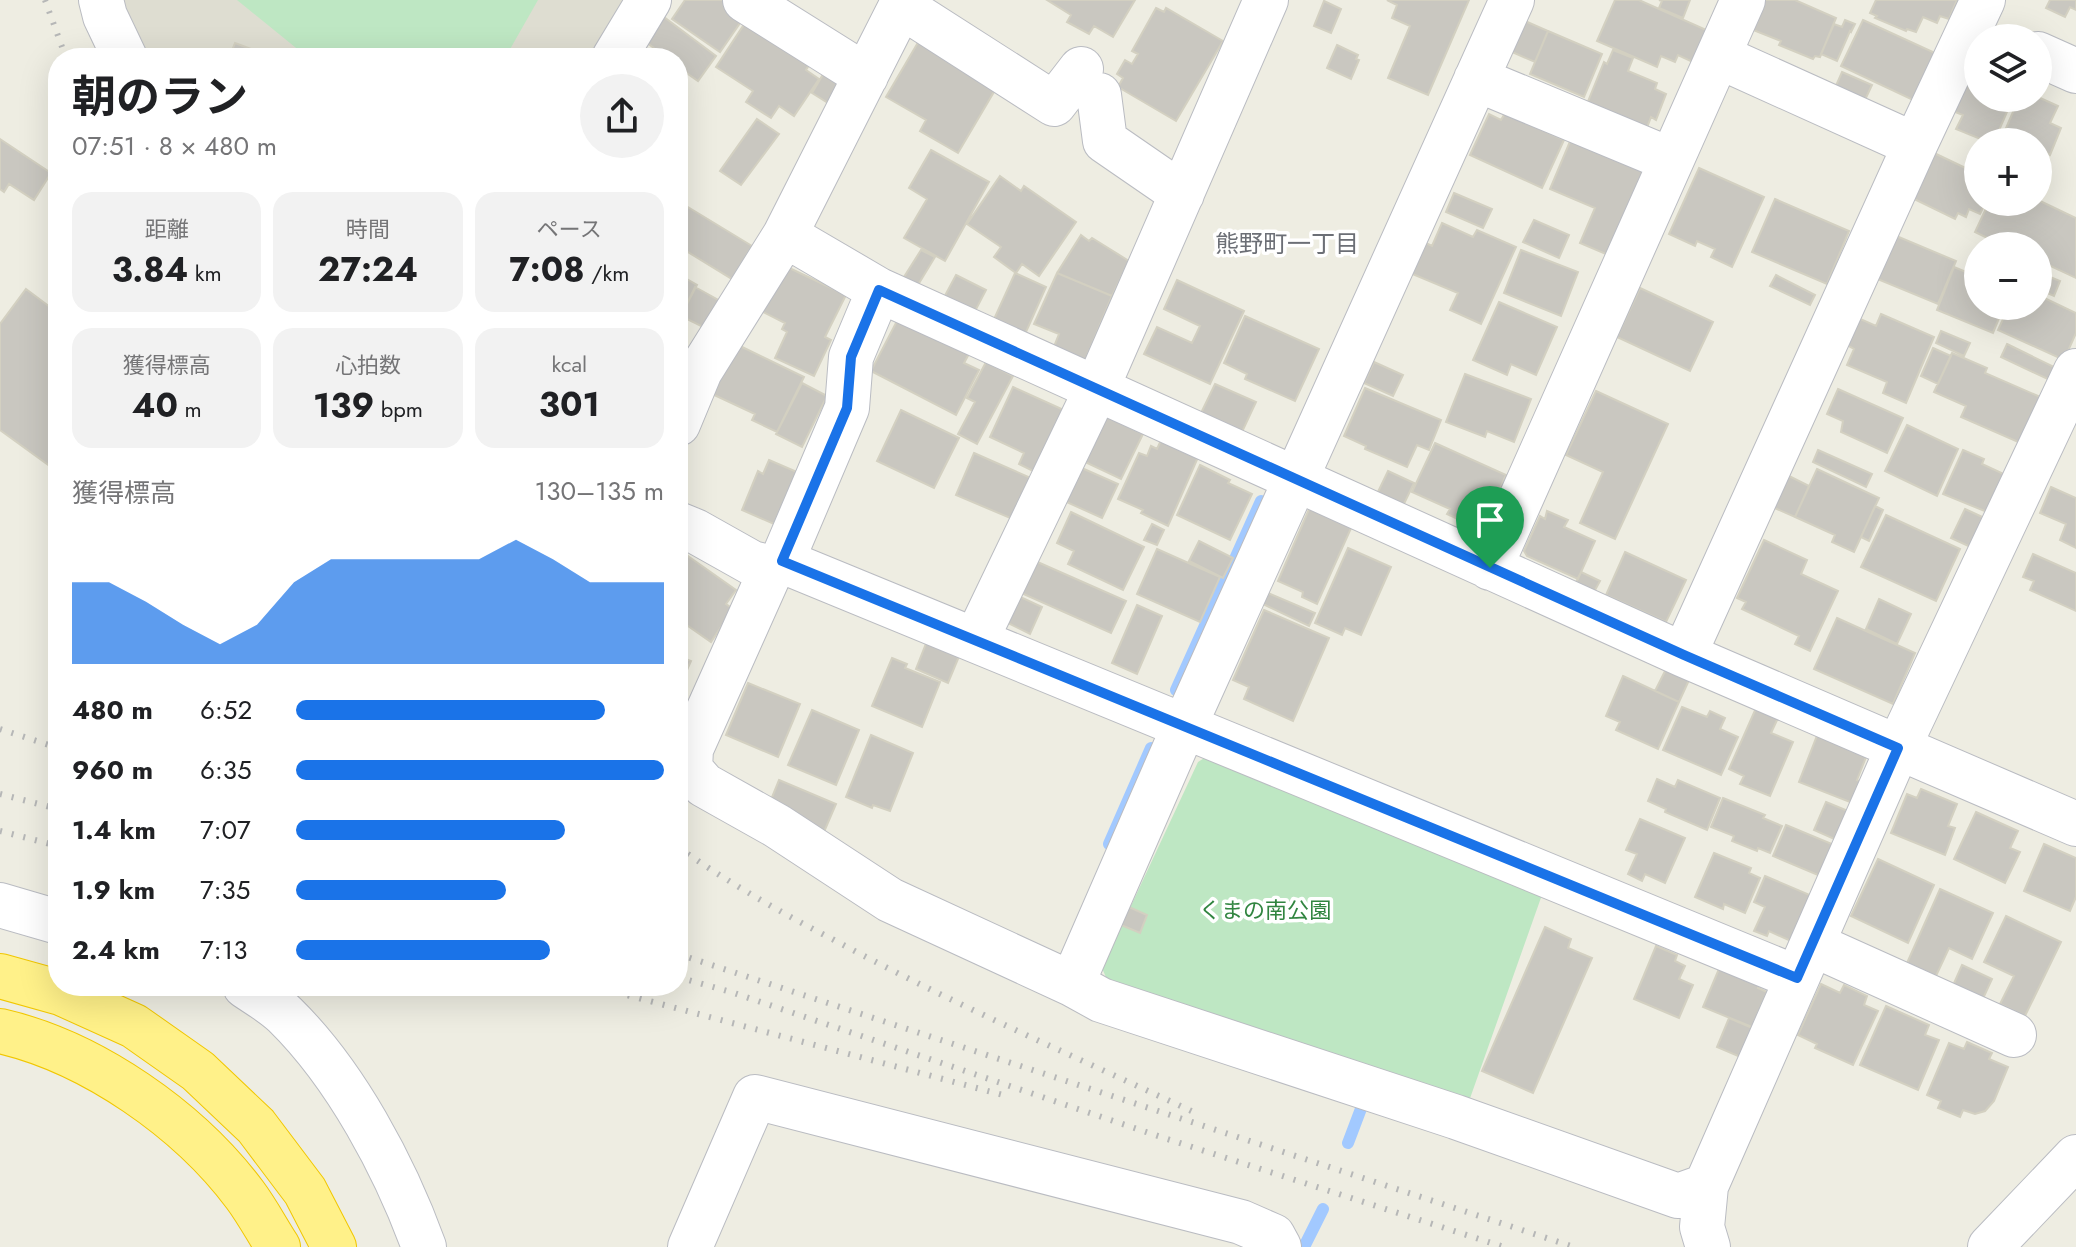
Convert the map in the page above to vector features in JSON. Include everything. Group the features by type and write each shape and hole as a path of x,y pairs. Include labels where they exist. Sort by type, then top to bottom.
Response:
{"highway":[{"path":"0,976 48,989"},
{"path":"68,996 134,1026 198,1071 256,1126 305,1191 334,1247"},
{"path":"0,1031 79,1059 144,1097 209,1154 245,1195 278,1247"}],"street":[{"path":"101,0 120,48"},
{"path":"620,48 649,0"},
{"path":"745,0 866,76"},
{"path":"976,640 1097,388 1266,0"},
{"path":"1072,984 1184,727 1512,0"},
{"path":"1490,568 1743,0"},
{"path":"688,400 700,371 785,235 902,3 1054,104 1090,82 1105,141 1182,194"},
{"path":"1684,655 1915,145 1986,21"},
{"path":"1718,56 1915,145"},
{"path":"2052,60 2076,71"},
{"path":"1476,79 1671,160"},
{"path":"785,235 879,290 1684,655 2076,824"},
{"path":"879,290 851,357 847,408 691,749 690,769 704,785 777,826 890,900 1101,1000 1456,1117 1678,1196 1706,1186"},
{"path":"1708,1247 1702,1227 1706,1186 1898,748 2076,371"},
{"path":"688,528 752,563 777,564 976,640 1184,727 1804,961 2014,1035"},
{"path":"0,905 48,919"},
{"path":"259,996 284,1013 334,1073 371,1131 424,1247"},
{"path":"690,1247 755,1097 1241,1222 1273,1236 1279,1247"},
{"path":"1990,1247 2076,1157"}],"shaded area":[{"path":"121,0 627,0 599,48 140,48"}],"green space":[{"path":"237,0 538,0 511,48 296,48"},
{"name":"くまの南公園","path":"1209,755 1543,892 1468,1104 1111,989 1102,968 1198,762"}],"building":[{"path":"685,0 728,0 747,13 720,52 672,19"},
{"path":"1047,0 1135,0 1113,37 1094,26 1089,34 1067,22 1071,15"},
{"path":"1387,0 1469,0 1428,95 1388,78 1410,26 1392,18 1397,5"},
{"path":"1615,0 1639,0 1713,33 1699,65 1678,55 1675,62 1661,56 1657,67 1597,41"},
{"path":"1659,0 1690,0 1683,18 1659,8 1662,1"},
{"path":"1763,0 1795,0 1836,18 1820,57 1813,59 1753,30"},
{"path":"1876,0 1957,0 1949,19 1940,16 1937,23 1923,17 1916,32 1875,18 1877,16 1870,13"},
{"path":"2050,0 2076,0 2076,10 2070,7 2065,17 2046,8"},
{"path":"1324,1 1341,9 1331,33 1314,26"},
{"path":"1156,8 1164,12 1166,8 1223,41 1176,121 1118,87 1123,78 1117,74 1125,60 1132,64 1138,54 1132,51"},
{"path":"664,17 716,56 698,81 688,74 688,48 654,48 646,42"},
{"path":"747,20 811,62 806,70 819,79 794,116 779,106 771,118 746,102 753,91 716,67"},
{"path":"1845,20 1855,24 1837,61 1821,54 1834,24 1842,27"},
{"path":"1863,20 1935,53 1913,100 1841,66"},
{"path":"1525,21 1548,31 1535,62 1512,52"},
{"path":"1548,31 1602,54 1584,97 1530,74"},
{"path":"920,39 998,85 958,153 920,131 926,120 886,97"},
{"path":"1337,45 1358,55 1351,79 1327,68"},
{"path":"1613,50 1633,58 1628,71 1657,83 1655,89 1666,94 1656,120 1651,117 1645,133 1585,109 1604,62 1607,64"},
{"path":"825,71 846,84 833,106 812,93"},
{"path":"1842,72 1872,85 1865,100 1835,88"},
{"path":"1964,85 1964,112 2007,112 2000,128 1964,128 1964,132 1956,129 1963,115 1950,110"},
{"path":"2052,103 2058,106 2050,123 2061,128 2052,150 2052,128 2006,128 2013,112 2052,112"},
{"path":"1505,113 1564,140 1542,188 1470,155 1489,114 1501,120"},
{"path":"757,119 779,134 741,185 720,171"},
{"path":"0,139 48,171 48,178 34,200 9,184 4,192 0,189"},
{"path":"1571,139 1648,174 1613,257 1580,243 1595,208 1550,189"},
{"path":"931,150 989,182 945,261 904,238 927,199 909,188"},
{"path":"1932,152 1964,167 1964,216 1958,213 1955,219 1910,197"},
{"path":"1699,168 1764,197 1732,267 1711,257 1715,249 1697,241 1695,246 1669,234"},
{"path":"1000,176 1021,191 1024,186 1076,222 1039,276 1022,264 1016,273 994,257 1001,247 967,224"},
{"path":"1454,193 1492,209 1483,228 1446,212"},
{"path":"1775,199 1849,231 1827,284 1752,252"},
{"path":"688,207 752,246 732,279 688,252"},
{"path":"2052,207 2076,218 2076,278 2052,267 2052,232 1975,232 1982,216 2052,216"},
{"path":"1534,220 1569,235 1559,258 1523,242"},
{"path":"1442,223 1473,237 1477,230 1516,247 1481,324 1450,310 1458,293 1410,273 1424,242 1432,246"},
{"path":"1081,235 1089,241 1092,238 1129,261 1112,296 1057,273"},
{"path":"1894,235 1956,261 1938,304 1875,278"},
{"path":"921,250 935,257 918,285 904,277"},
{"path":"1521,250 1578,272 1561,316 1504,293"},
{"path":"783,265 846,295 825,337 831,340 814,376 775,358 787,332 782,329 785,323 761,311"},
{"path":"1954,267 1964,271 1964,320 1998,320 1993,333 1937,310"},
{"path":"1015,273 1046,287 1022,341 990,328"},
{"path":"1057,273 1112,296 1084,363 1053,349 1059,334 1034,324"},
{"path":"956,275 986,290 971,319 941,303"},
{"path":"1776,275 1815,295 1810,305 1770,286"},
{"path":"2052,278 2060,281 2052,295"},
{"path":"688,280 697,285 688,302"},
{"path":"1177,280 1244,311 1210,384 1144,354 1157,327 1192,343 1200,326 1164,309"},
{"path":"695,287 720,301 705,328 688,320 688,302"},
{"path":"1640,288 1713,322 1690,371 1617,337"},
{"path":"26,289 48,306 48,465 0,430 0,324"},
{"path":"1499,302 1557,327 1536,375 1511,364 1507,375 1473,360"},
{"path":"2052,302 2076,313 2076,333 2064,360 1998,330 2003,320 2052,320"},
{"path":"1881,314 1934,337 1906,403 1883,393 1887,382 1847,365 1854,349 1845,344 1856,317 1876,326"},
{"path":"1245,316 1319,349 1295,401 1245,379 1247,374 1224,363"},
{"path":"898,319 969,354 964,363 979,370 956,415 871,371"},
{"path":"1941,331 1970,343 1964,356 1936,343"},
{"path":"736,344 804,377 777,432 752,420 755,414 712,394"},
{"path":"2007,344 2058,369 2052,381 2001,357"},
{"path":"1933,348 1951,356 1938,384 1921,376"},
{"path":"1952,353 1987,368 1985,373 2045,399 2025,445 1961,417 1966,406 1934,392"},
{"path":"986,362 1013,376 977,444 958,434 975,402 967,398"},
{"path":"1374,362 1403,375 1393,396 1364,383"},
{"path":"1465,374 1531,399 1514,442 1487,431 1485,437 1446,422"},
{"path":"802,383 827,396 802,447 776,434"},
{"path":"1215,384 1256,402 1242,432 1201,413"},
{"path":"1013,387 1066,411 1037,473 1019,464 1024,453 990,437"},
{"path":"1365,388 1441,420 1429,450 1417,445 1407,467 1344,436"},
{"path":"1838,389 1903,418 1887,453 1841,432 1843,421 1827,414"},
{"path":"1596,391 1668,424 1615,539 1580,523 1603,472 1566,455"},
{"path":"901,410 959,438 934,488 877,461"},
{"path":"1100,413 1143,434 1121,479 1085,462"},
{"path":"1907,425 1958,449 1937,496 1885,471"},
{"path":"1162,438 1199,455 1168,526 1118,499 1139,453 1147,456 1151,446 1157,449"},
{"path":"1435,443 1506,475 1495,500 1489,497 1475,527 1447,514 1450,509 1412,492"},
{"path":"1818,450 1872,474 1866,487 1813,462"},
{"path":"1963,450 1984,459 1982,464 2010,477 1992,514 1943,494"},
{"path":"974,453 1033,479 1015,520 956,495"},
{"path":"769,460 797,472 774,524 742,510 758,471 763,474"},
{"path":"1075,465 1118,484 1102,518 1060,499"},
{"path":"1200,465 1252,494 1230,540 1177,515"},
{"path":"1817,469 1879,498 1854,552 1832,542 1835,535 1795,517"},
{"path":"1388,471 1414,483 1402,508 1376,496"},
{"path":"1785,474 1809,486 1795,517 1770,506"},
{"path":"2051,487 2076,498 2076,548 2060,540 2066,524 2040,513"},
{"path":"1875,506 1883,510 1869,541 1861,537"},
{"path":"1310,507 1352,526 1317,604 1302,597 1303,592 1278,581"},
{"path":"1965,509 1991,521 1977,550 1951,538"},
{"path":"1547,511 1568,520 1564,527 1595,541 1578,579 1527,556 1524,551 1540,516 1545,519"},
{"path":"1071,512 1144,547 1123,590 1068,564 1074,551 1057,543"},
{"path":"1886,515 1960,549 1936,601 1861,567"},
{"path":"1152,524 1164,530 1157,545 1144,540"},
{"path":"1764,540 1807,560 1801,574 1838,591 1810,651 1795,644 1799,636 1742,609 1746,602 1737,598"},
{"path":"1199,541 1233,558 1223,578 1189,561"},
{"path":"1348,548 1391,567 1361,635 1345,628 1342,635 1315,623"},
{"path":"1157,549 1220,577 1200,622 1137,594"},
{"path":"1625,552 1686,580 1666,622 1606,595"},
{"path":"2033,554 2076,573 2076,611 2030,590 2034,581 2023,577"},
{"path":"688,556 736,590 726,604 733,609 711,642 688,626"},
{"path":"1033,560 1126,601 1111,633 1019,592"},
{"path":"1581,572 1600,581 1594,592 1575,584"},
{"path":"1268,593 1315,613 1309,626 1263,604"},
{"path":"1016,595 1042,607 1030,634 1004,621"},
{"path":"1879,599 1911,614 1897,644 1866,629"},
{"path":"1137,605 1162,616 1137,674 1112,663"},
{"path":"1264,610 1329,638 1293,721 1244,699 1249,687 1233,680"},
{"path":"1837,618 1915,653 1893,704 1814,669"},
{"path":"927,641 960,654 948,683 916,669"},
{"path":"892,658 907,664 905,668 940,682 922,727 872,706"},
{"path":"1667,667 1690,678 1679,702 1655,691"},
{"path":"1623,676 1679,702 1658,749 1616,730 1620,722 1606,716"},
{"path":"748,683 800,704 778,757 726,735"},
{"path":"1682,707 1707,717 1710,711 1725,718 1720,729 1738,737 1721,775 1663,750"},
{"path":"1756,708 1778,718 1771,733 1793,742 1770,796 1740,784 1744,776 1729,769"},
{"path":"812,710 859,730 836,785 788,765"},
{"path":"1818,733 1868,752 1857,780 1863,783 1855,804 1799,782"},
{"path":"871,735 913,753 890,811 873,805 872,808 846,797"},
{"path":"1657,779 1675,787 1678,780 1720,798 1707,830 1648,801"},
{"path":"779,780 836,804 824,832 768,807"},
{"path":"1921,789 1957,804 1948,826 1955,828 1945,855 1891,833 1907,794 1917,798"},
{"path":"1723,798 1765,815 1763,818 1782,826 1770,853 1732,841 1734,836 1711,827"},
{"path":"1826,802 1853,813 1841,842 1814,830"},
{"path":"1976,812 2018,831 2010,848 2020,852 2005,883 1954,859"},
{"path":"1640,819 1685,838 1665,883 1645,874 1642,881 1628,874 1637,854 1626,850"},
{"path":"1786,825 1839,847 1825,878 1773,856"},
{"path":"2044,844 2076,858 2076,897 2070,911 2024,891"},
{"path":"1714,853 1751,868 1749,873 1760,878 1745,913 1724,904 1723,909 1695,897"},
{"path":"1878,859 1934,885 1908,943 1851,916"},
{"path":"1765,876 1812,896 1793,942 1769,931 1767,936 1754,931 1765,907 1754,902"},
{"path":"1940,889 1993,913 1972,959 1949,948 1936,976 1907,963"},
{"path":"1129,907 1147,915 1140,933 1121,925"},
{"path":"2006,916 2061,942 2025,1016 2000,1004 2014,976 1984,962"},
{"path":"1545,927 1571,939 1568,948 1592,958 1533,1093 1482,1071"},
{"path":"1656,946 1677,955 1675,961 1685,966 1679,979 1693,985 1679,1018 1634,999"},
{"path":"1721,964 1761,981 1758,988 1767,992 1752,1027 1703,1007"},
{"path":"1962,965 1992,979 1981,1003 1951,990"},
{"path":"1821,984 1840,993 1844,985 1867,996 1864,1005 1878,1011 1853,1065 1815,1048 1817,1044 1798,1035"},
{"path":"1886,1006 1929,1025 1925,1035 1939,1040 1918,1090 1860,1065"},
{"path":"1729,1018 1757,1030 1745,1059 1717,1047"},
{"path":"1967,1042 1992,1053 1989,1059 2008,1067 1994,1101 1985,1111 1975,1114 1963,1110 1960,1117 1938,1108 1941,1101 1927,1095 1949,1043 1964,1049"}],"waterway":[{"path":"1176,690 1261,501"},
{"path":"1109,844 1151,748"},
{"path":"1348,1143 1362,1106"},
{"path":"1304,1247 1323,1209"}],"railway":[{"path":"45,0 62,48"},
{"path":"0,729 48,745"},
{"path":"0,794 48,806"},
{"path":"0,831 48,843"},
{"path":"688,854 754,896 879,964 1200,1115"},
{"path":"688,957 1574,1247"},
{"path":"688,980 1504,1247"},
{"path":"631,996 1003,1095"}],"district":[{"name":"熊野町一丁目","path":"1287,243"}],"route":[{"path":"879,290 1490,568 1898,748 1797,978 782,561 847,408 851,357 879,290"}]}
